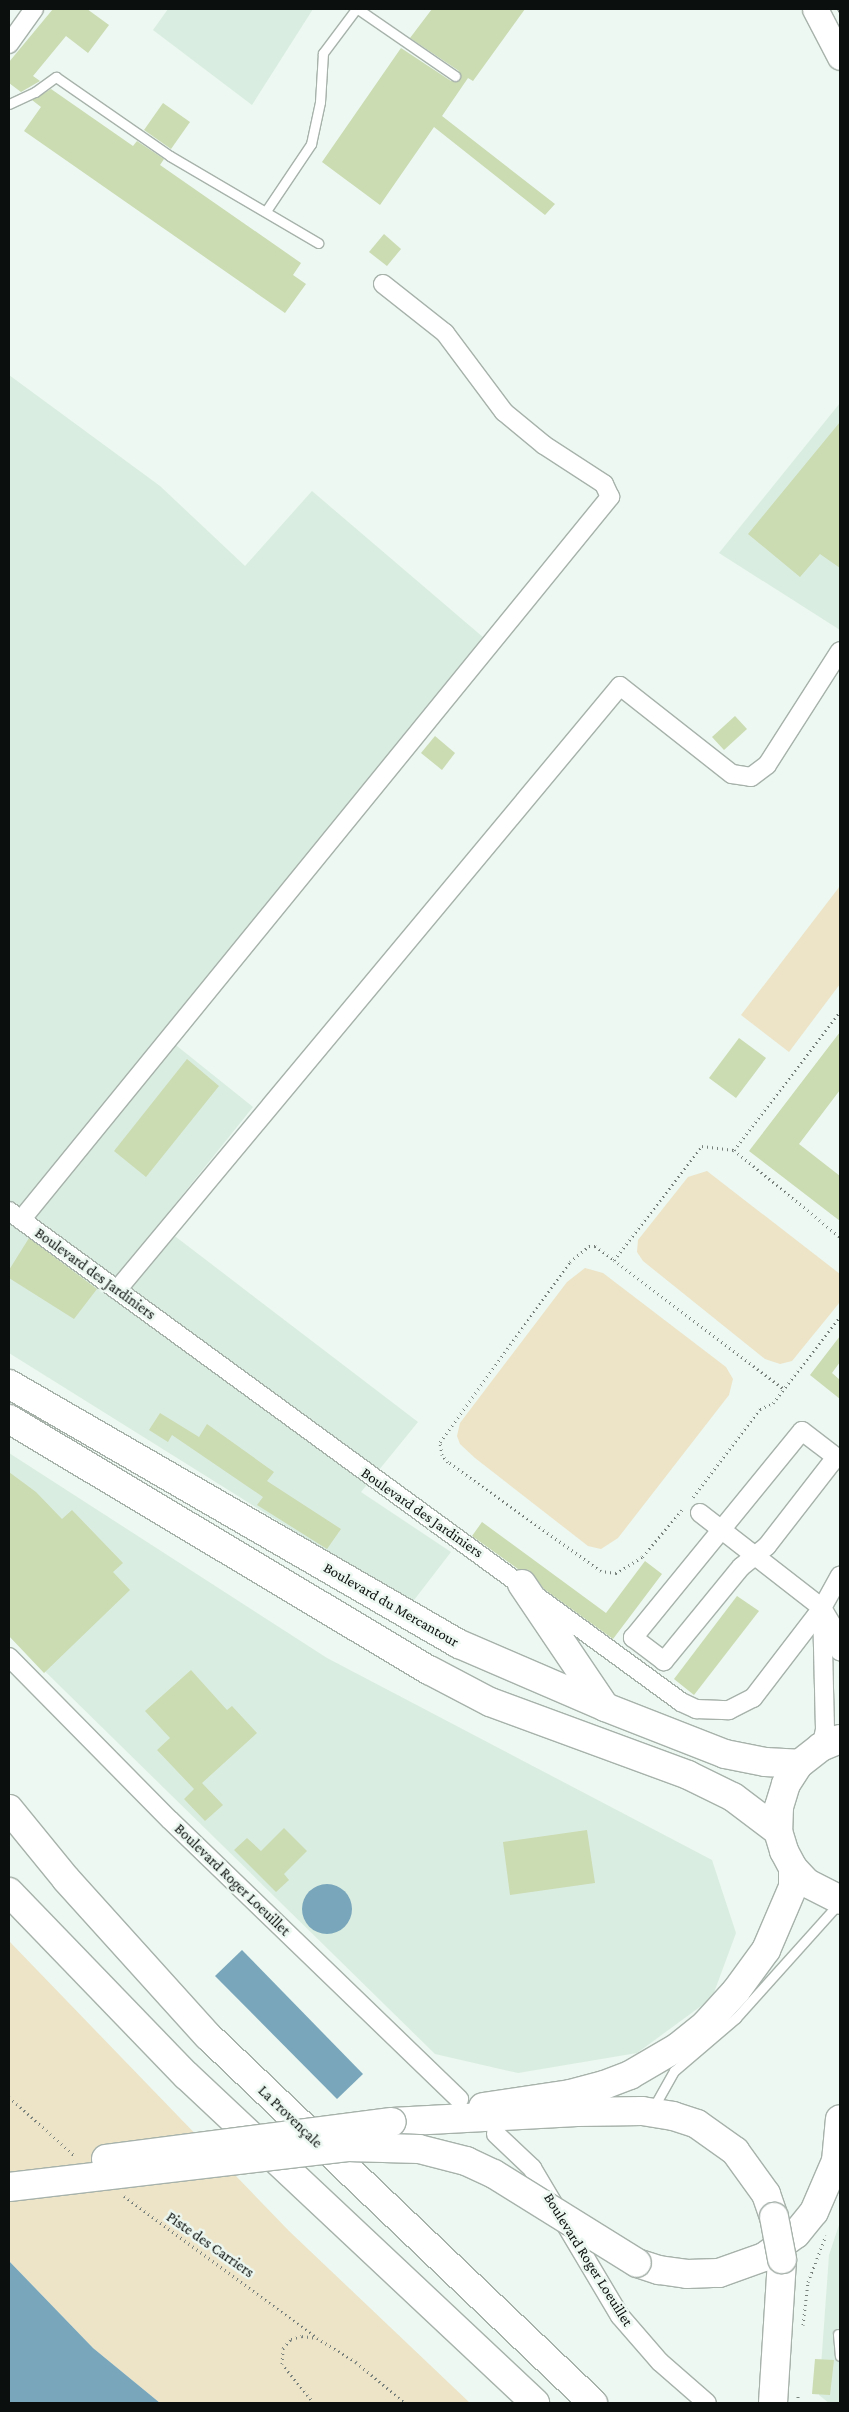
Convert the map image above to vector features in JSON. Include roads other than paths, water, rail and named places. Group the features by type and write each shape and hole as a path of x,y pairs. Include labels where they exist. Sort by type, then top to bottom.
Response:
{"main road":[{"path":"815,9 840,57"},
{"name":"Boulevard du Mercantour","path":"9,1384 459,1644 605,1707 731,1755 799,1764"},
{"path":"9,1419 438,1675 490,1702 688,1775 732,1797 778,1831"},
{"path":"522,1584 605,1707"},
{"path":"830,1743 799,1764 786,1784 778,1807 778,1831 784,1851 793,1868 807,1883 840,1901"},
{"name":"La Provençale","path":"9,1809 66,1879 208,2036 593,2403"},
{"path":"9,2169 392,2122 570,2094 604,2085 678,2048 730,1998 766,1950 793,1887 793,1868"},
{"path":"9,1892 186,2076 535,2403"},
{"path":"392,2122 577,2112 650,2112 697,2124 735,2151 766,2194 774,2217 782,2260 773,2403"},
{"path":"9,2187 348,2148 419,2149 466,2161 494,2174 637,2263 659,2270 687,2274 719,2273 764,2257 796,2234 814,2212 836,2161 840,2119"}],"street":[{"path":"9,44 34,9"},
{"path":"15,1215 610,496 604,484 544,445 504,412 445,333 383,284"},
{"path":"116,1290 620,686 732,774 751,777 767,766 840,651"},
{"name":"Boulevard des Jardiniers","path":"15,1215 681,1702 712,1712 742,1706 753,1698 822,1608 840,1576"},
{"path":"802,1431 836,1457 757,1557 741,1567 664,1661 633,1638 711,1540 722,1530 802,1431"},
{"path":"700,1513 822,1608 835,1630 840,1651"},
{"path":"822,1608 825,1729 830,1743"},
{"name":"Boulevard Roger Loeuillet","path":"9,1657 177,1827 459,2099"},
{"name":"Boulevard Roger Loeuillet","path":"496,2134 532,2168 620,2316 660,2362 707,2403"}],"lane":[{"path":"266,211 311,144 320,102 323,53 357,9 455,76"},
{"path":"9,104 35,92 56,77 170,156 318,243"},
{"path":"650,2112 674,2071 736,2018 840,1901"},
{"path":"838,2334 840,2356"}],"water":[{"path":"322,1884 332,1884 345,1891 352,1904 352,1914 345,1927 332,1934 322,1934 313,1930 306,1923 302,1914 302,1904 306,1895 313,1888"},
{"path":"242,1950 363,2074 337,2099 215,1976"},
{"path":"9,2261 93,2348 160,2403 9,2403"}],"tram line":[{"path":"837,9 840,14"}]}
